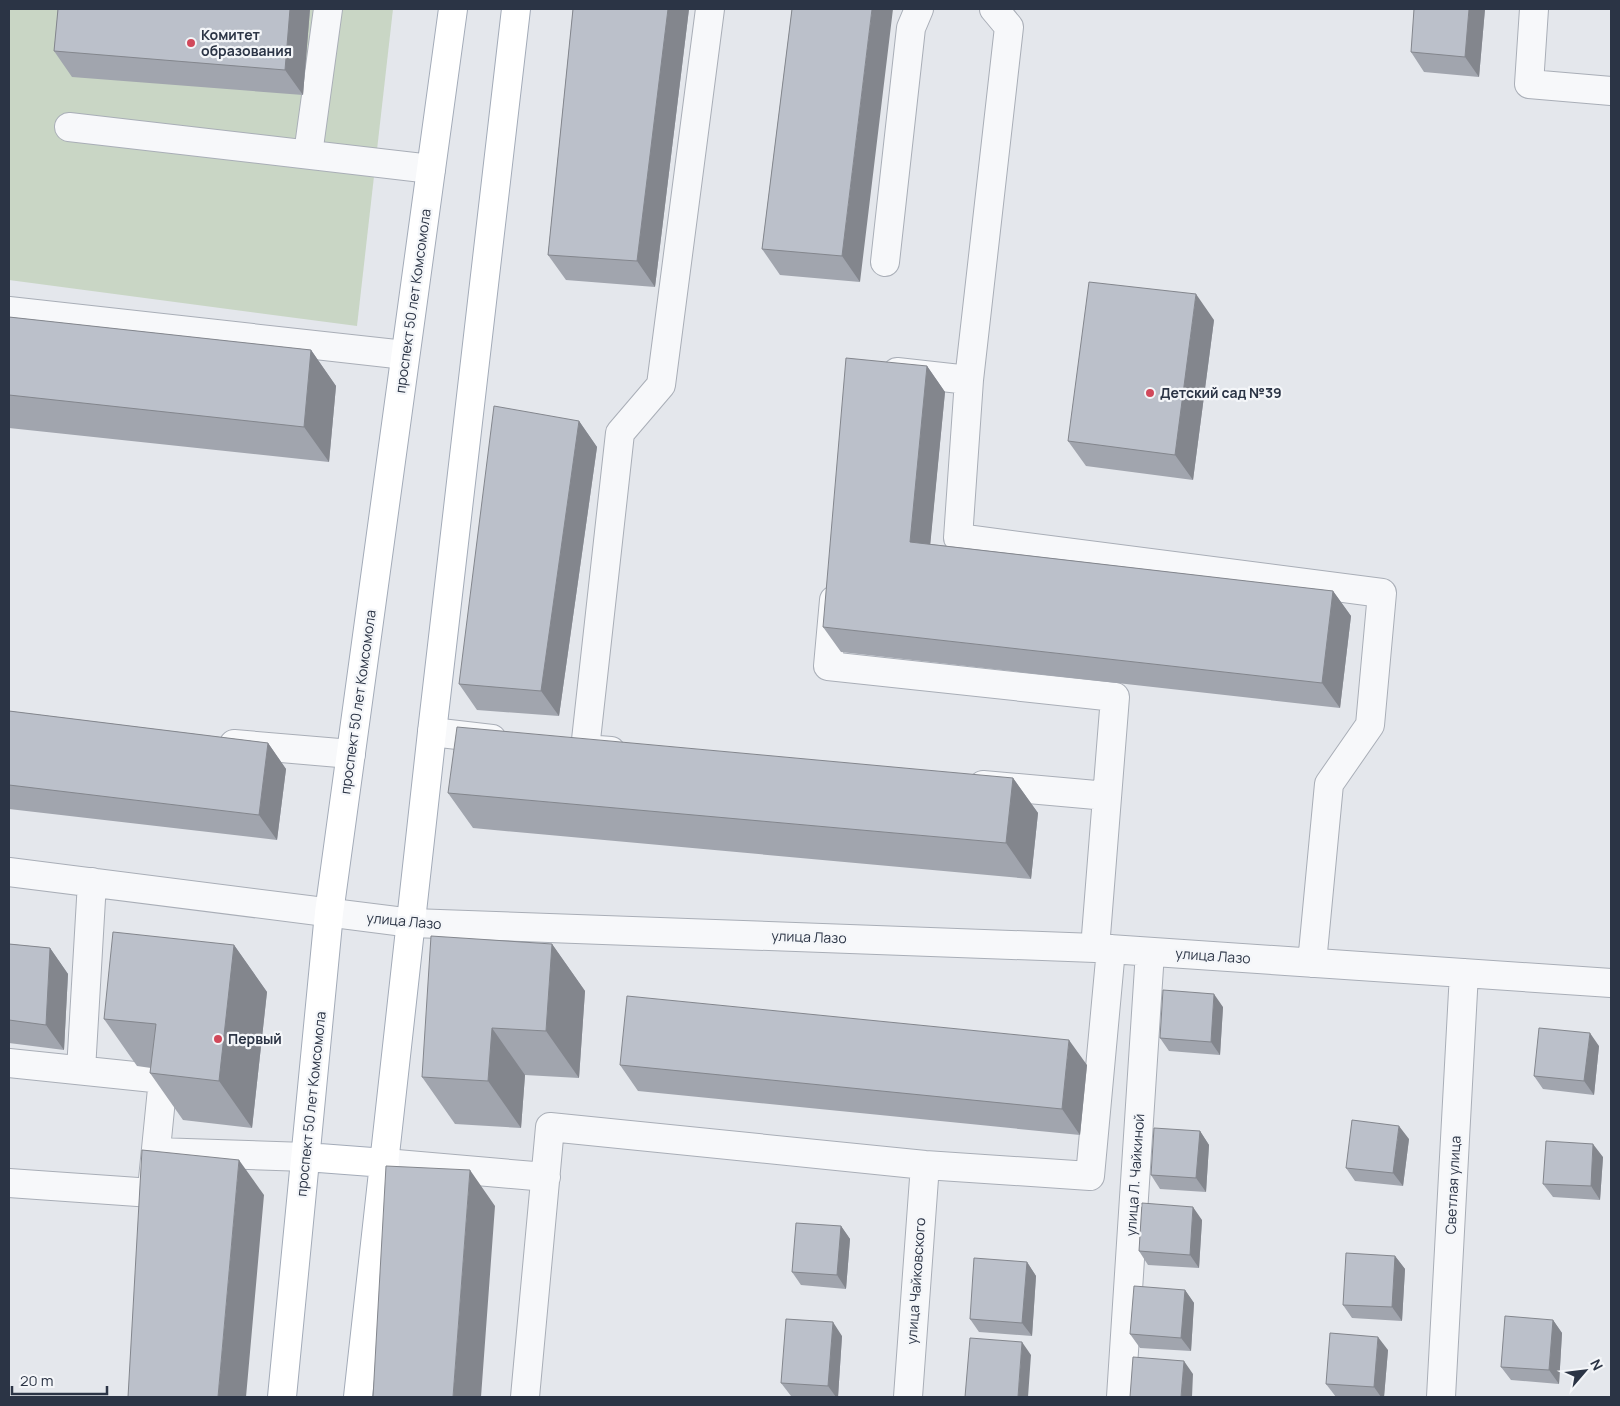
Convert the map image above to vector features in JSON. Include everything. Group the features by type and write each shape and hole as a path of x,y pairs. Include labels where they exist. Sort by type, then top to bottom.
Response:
{"main road":[{"name":"проспект 50 лет Комсомола","path":"282,1397 330,914 453,9"},
{"path":"358,1397 432,732 516,9"},
{"path":"306,1157 385,1163"}],"street":[{"path":"308,154 328,9"},
{"path":"585,748 620,433 661,385 710,9"},
{"path":"885,262 911,28 919,9"},
{"path":"994,9 1009,27 969,380 958,538 1382,593 1370,725 1329,784 1312,963"},
{"path":"1534,9 1529,84 1611,91"},
{"path":"70,127 431,169"},
{"path":"9,311 406,355"},
{"path":"872,369 969,380"},
{"path":"525,1397 550,1127 925,1164 1090,1176 1103,949 1107,796 1115,697 828,666 835,579"},
{"path":"432,732 518,741"},
{"path":"214,742 351,754"},
{"path":"556,746 634,753"},
{"path":"960,782 1107,796"},
{"name":"улица Лазо","path":"9,872 412,923 1103,949 1611,983"},
{"path":"82,1070 92,882"},
{"name":"улица Л. Чайкиной","path":"1121,1397 1150,952"},
{"name":"Светлая улица","path":"1441,1397 1464,973"},
{"path":"9,1062 163,1079 149,1222"},
{"path":"156,1152 306,1157"},
{"path":"385,1163 546,1176"},
{"name":"улица Чайковского","path":"908,1397 925,1164"},
{"path":"9,1183 152,1193"}],"green space":[{"path":"9,9 393,9 357,326 9,280"}],"building":[{"name":"Комитет образования","path":"58,9 290,9 285,70 54,51"},
{"path":"573,9 668,9 637,261 548,255"},
{"path":"792,9 872,9 842,256 762,249"},
{"path":"1414,9 1469,9 1465,57 1411,52"},
{"name":"Детский сад №39","path":"1089,282 1196,294 1175,455 1068,441"},
{"path":"9,317 311,350 304,427 9,395"},
{"path":"846,358 927,366 910,542 1333,591 1322,683 823,627"},
{"path":"494,406 579,421 541,691 459,684"},
{"path":"9,711 268,743 259,815 9,785"},
{"path":"457,727 1013,778 1006,843 448,793"},
{"path":"113,932 234,945 219,1081 150,1073 156,1024 104,1019"},
{"path":"431,936 552,944 546,1031 492,1028 488,1081 422,1077"},
{"path":"9,944 50,948 46,1025 9,1020"},
{"path":"1163,990 1214,994 1211,1042 1160,1038"},
{"path":"627,996 1069,1040 1062,1109 620,1065"},
{"path":"1539,1028 1590,1033 1584,1081 1534,1076"},
{"path":"1352,1120 1399,1126 1393,1173 1346,1168"},
{"path":"1154,1128 1200,1131 1196,1178 1151,1175"},
{"path":"1546,1141 1593,1144 1591,1186 1543,1184"},
{"path":"142,1150 239,1160 218,1397 128,1397"},
{"path":"386,1166 470,1170 453,1397 373,1397"},
{"path":"1142,1203 1193,1207 1190,1255 1139,1251"},
{"path":"796,1223 841,1226 837,1275 792,1272"},
{"path":"1346,1253 1395,1256 1392,1307 1343,1305"},
{"path":"974,1258 1027,1262 1022,1323 970,1319"},
{"path":"1134,1286 1185,1290 1181,1338 1130,1334"},
{"path":"1505,1316 1553,1320 1549,1370 1501,1367"},
{"path":"786,1319 833,1322 828,1386 781,1383"},
{"path":"1330,1333 1378,1337 1374,1387 1326,1384"},
{"path":"970,1338 1022,1342 1018,1397 965,1397"},
{"path":"1133,1357 1184,1361 1181,1397 1130,1397"}],"place":[{"name":"Комитет образования","path":"191,43"},
{"name":"Детский сад №39","path":"1150,393"},
{"name":"Первый","path":"218,1039"}]}
